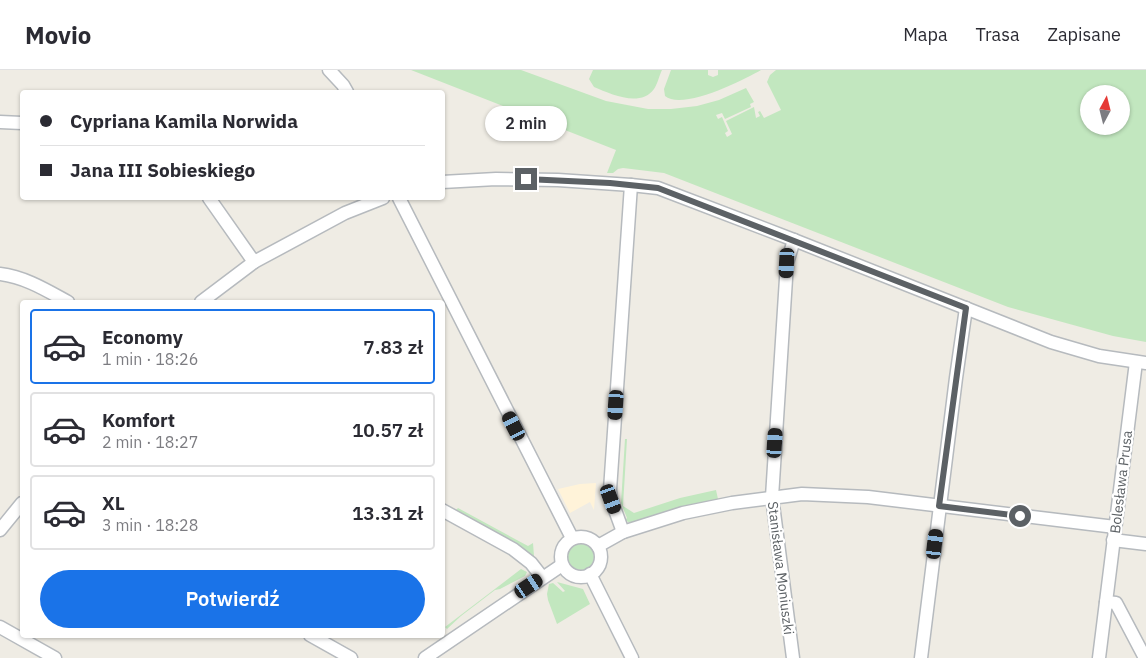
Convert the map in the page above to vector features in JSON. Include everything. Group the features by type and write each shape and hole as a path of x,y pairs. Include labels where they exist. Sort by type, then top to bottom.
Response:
{"street":[{"path":"329,70 346,90"},
{"path":"0,122 20,123"},
{"path":"445,182 496,179 658,188 1051,342 1099,356 1141,363"},
{"path":"623,532 611,499 610,490 631,185"},
{"path":"210,200 254,262"},
{"path":"204,300 254,262 345,213 378,200"},
{"path":"399,200 572,538"},
{"name":"Stanisława Moniuszki","path":"793,658 772,497 787,263 794,240"},
{"path":"0,274 31,282 64,300"},
{"path":"921,658 939,506 966,308"},
{"name":"Bolesława Prusa","path":"1099,658 1114,534 1141,363"},
{"path":"598,546 623,532 683,512 772,497 802,494 868,498 939,506 1114,534 1146,544"},
{"path":"0,530 20,505"},
{"path":"445,512 514,549 531,563 542,577"},
{"path":"572,538 589,538 598,546 601,555 600,564 590,574 582,577 572,575 562,565 560,555 562,548 572,538"},
{"path":"425,658 562,565"},
{"path":"590,574 632,658"},
{"path":"1106,602 1116,603 1145,658"},
{"path":"0,627 56,658"},
{"path":"315,638 351,658"}],"shaded area":[{"path":"596,483 594,510 590,502 570,513 558,489 580,484"}],"green space":[{"path":"411,70 521,70 606,101 648,109 697,106 719,100 746,88 754,102 750,104 751,107 725,119 722,113 716,115 718,119 722,117 728,131 725,133 727,137 732,134 726,121 754,107 756,118 760,116 758,112 760,111 764,118 781,110 767,82 770,75 776,70 1146,70 1146,342 1113,336 1008,307 664,173 623,168 613,173 607,173 616,150"},
{"path":"593,70 662,70 657,84 648,95 633,99 617,96 594,87 589,79"},
{"path":"671,70 708,70 708,75 713,77 718,75 718,70 761,70 728,87 698,97 673,100 665,96 664,89"},
{"path":"625,439 627,439 623,506 634,513 680,498 716,490 718,499 681,507 635,523 625,520 627,518 621,503"},
{"path":"458,508 528,546 533,543 534,556 532,558 455,511"},
{"path":"581,544 590,548 594,557 590,566 581,570 572,566 568,557 572,548"},
{"path":"521,569 527,572 525,576 495,590 447,629 445,627"},
{"path":"557,582 583,589 590,604 557,624 547,594 549,584 553,583 563,592 565,591"}],"route":[{"path":"526,179 610,183 658,188 672,192 966,308 939,506 1020,516"}]}
